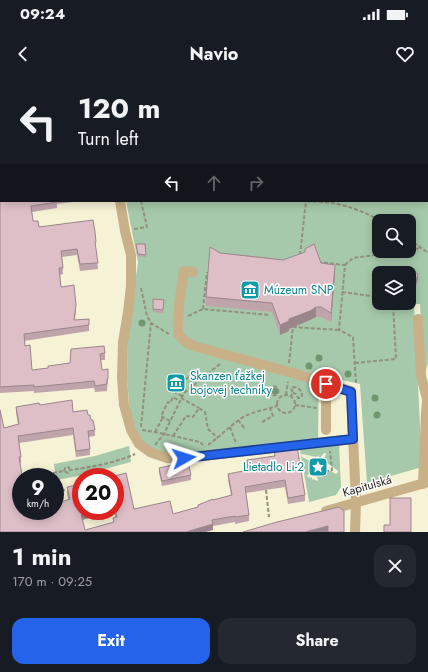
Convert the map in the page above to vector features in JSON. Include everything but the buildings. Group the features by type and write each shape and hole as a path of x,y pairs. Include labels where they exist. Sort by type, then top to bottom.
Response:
{"street":[{"path":"120,202 131,255 131,286 123,342 122,378 124,405 131,430 139,444 148,450 167,458 184,458 353,439"},
{"path":"194,272 184,271 179,304 178,334 187,343 351,392 356,503 355,532"},
{"path":"418,319 421,376 427,396 425,483"},
{"path":"326,384 326,430"},
{"name":"Kapitulská","path":"314,514 425,483"}],"path":[{"path":"130,230 147,227 141,202"},
{"path":"300,260 307,202"},
{"path":"318,202 332,203 347,207 372,217"},
{"path":"416,244 428,253"},
{"path":"416,249 421,248"},
{"path":"339,330 345,265 353,258 372,255"},
{"path":"317,262 345,265"},
{"path":"203,309 206,272"},
{"path":"141,288 147,316 151,323 172,336 178,334"},
{"path":"342,292 372,296"},
{"path":"178,320 203,309 270,315"},
{"path":"355,363 396,359 393,310"},
{"path":"151,323 141,430 200,442 205,447"},
{"path":"286,395 293,327 339,330 353,337 356,382"},
{"path":"64,471 68,473 70,470 110,463 148,450 164,434 184,393 220,364 223,354"},
{"path":"206,375 196,373 181,382 176,392 181,398 205,412 208,429 218,438"},
{"path":"277,395 279,392 278,389 274,387 271,388 271,395 277,395 280,398"},
{"path":"297,387 302,393 302,396 299,399 297,395 293,393 291,388 297,387"},
{"path":"290,397 293,393"},
{"path":"286,395 294,400 294,405 292,410 288,413 282,413 278,409 277,401 286,395"},
{"path":"155,432 163,417 161,416 168,402 170,403 173,397 181,398"},
{"path":"294,405 326,409"},
{"path":"200,450 218,438 241,418 277,406"},
{"path":"173,436 186,416 193,417 199,408"},
{"path":"262,422 273,416 270,408"},
{"path":"163,417 170,421"},
{"path":"238,420 245,429"},
{"path":"230,427 236,441 238,452"},
{"path":"319,470 332,470 330,450 320,451 320,443"},
{"path":"266,490 269,517"}],"green space":[{"path":"126,202 428,202 428,363 425,373 423,369 420,304 416,304 416,266 372,266 372,310 414,310 422,467 367,483 360,384 319,375 318,439 172,454 153,450 144,444 137,434 130,413 127,379 128,335 138,262"},
{"path":"339,444 341,487 336,495 309,502 300,450","holes":["325,453 324,460 325,461 327,458 326,462 338,472 336,474 321,466 315,475 318,480 312,480 312,478 308,477 307,475 313,474 317,464 302,457 301,455 317,457 319,455 320,458"]},
{"path":"129,446 131,462 108,468 72,468 72,477 64,479 64,468 54,468 54,464 95,456"}],"place":[{"name":"Múzeum SNP","path":"250,290"},
{"name":"Skanzen ťažkej bojovej techniky","path":"176,383"},
{"name":"Lietadlo Li-2","path":"318,467"}],"route":[{"path":"184,458 353,439 351,392 326,384"}]}
